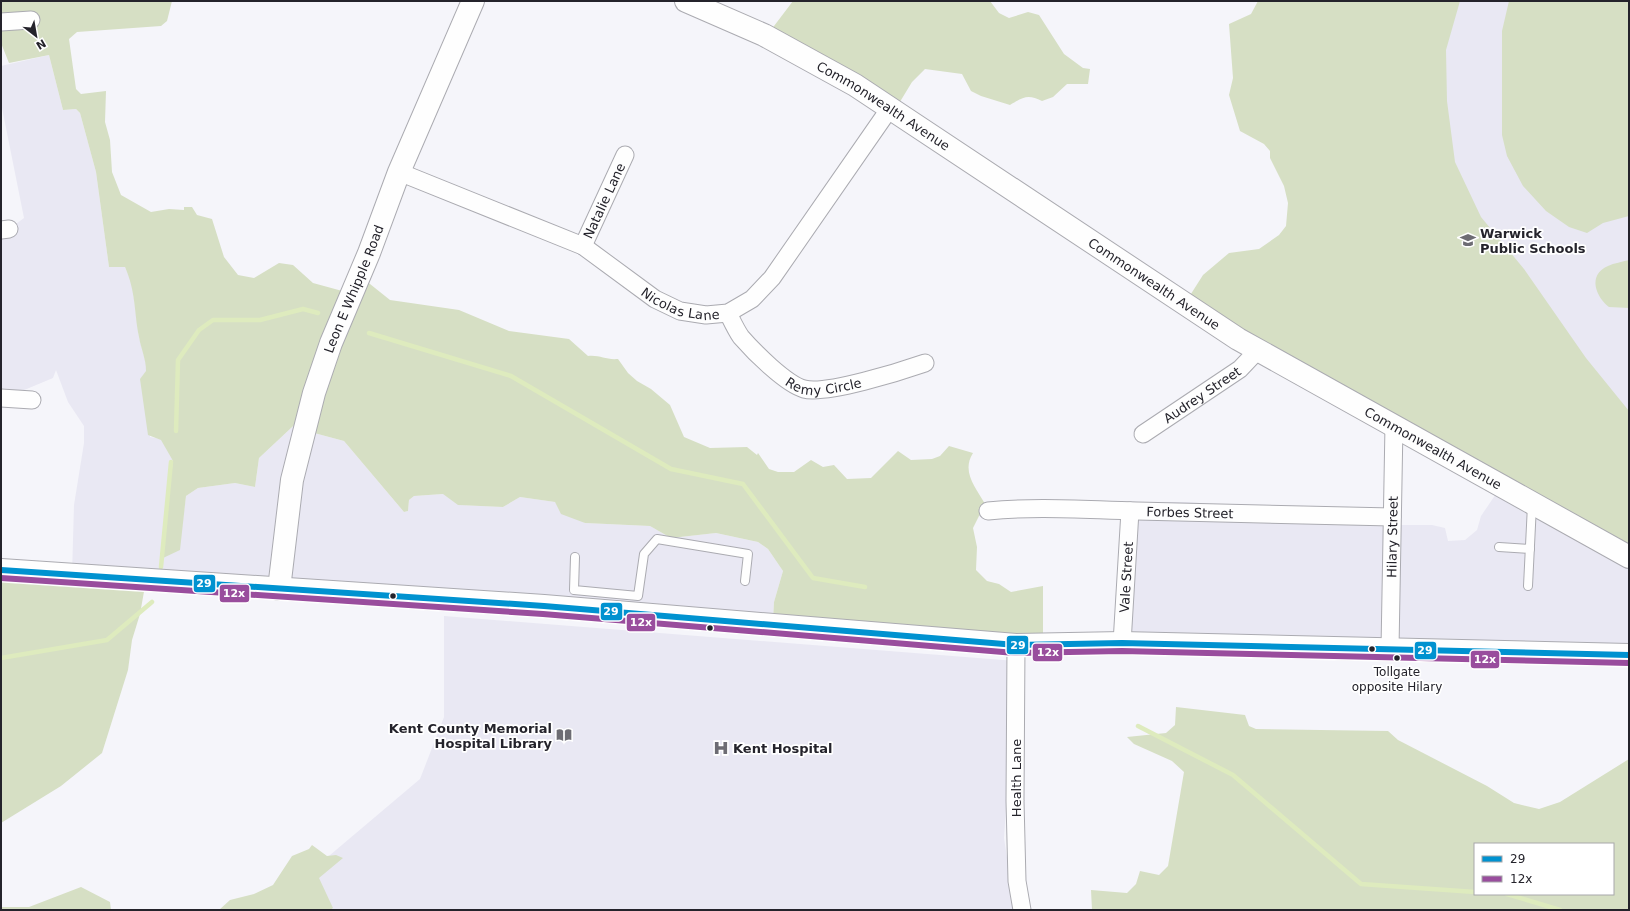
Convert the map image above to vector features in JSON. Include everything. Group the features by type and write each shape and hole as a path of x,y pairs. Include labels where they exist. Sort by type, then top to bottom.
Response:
{"street":[{"name":"Leon E Whipple Road","path":"280,589 292,480 312,399 331,343 369,253 399,172 473,1"},
{"name":"Commonwealth Avenue","path":"686,1 764,35 855,85 1172,296 1258,350 1629,557"},
{"path":"1,22 31,20"},
{"name":"Nicolas Lane","path":"399,172 583,246 655,299 680,311 706,316 728,313 752,299 772,278 890,108"},
{"name":"Natalie Lane","path":"583,246 625,155"},
{"name":"Remy Circle","path":"728,313 740,336 789,383 805,390 824,389 894,374 925,362"},
{"name":"Audrey Street","path":"1143,434 1240,369 1258,350"},
{"path":"1,398 32,400"},
{"name":"Hilary Street","path":"1390,649 1394,425"},
{"name":"Forbes Street","path":"988,511 1018,508 1392,516"},
{"name":"Vale Street","path":"1122,643 1130,511"},
{"path":"1,570 280,589 574,599 1016,645 1122,643 1629,655"},
{"name":"Health Lane","path":"1016,645 1015,809 1017,881 1022,910"}],"lane":[{"path":"1528,586 1532,503"},
{"path":"631,604 638,596 644,554 657,538 748,554 745,581"},
{"path":"1499,547 1530,549"},
{"path":"574,599 575,557"}],"shaded area":[{"name":"Warwick Public Schools","path":"1276,1 1629,1 1629,549"},
{"path":"49,55 63,110 76,109 80,113 96,172 109,267 125,267 132,283 139,337 146,363 150,437 161,439 173,461 166,509 163,557 179,549 186,496 198,488 235,483 255,487 259,458 306,414 303,430 344,441 404,512 408,511 409,500 414,496 444,494 459,505 503,507 520,497 555,502 585,523 650,526 671,538 716,533 758,542 768,549 783,571 774,602 773,620 72,575 74,505 84,443 84,426 68,402 56,370 53,378 17,393 1,396 1,227 9,229 24,218 1,103 1,66"},
{"path":"1500,488 1629,562 1629,657 1124,640 1125,508 1134,502 1186,502 1282,509 1391,525 1432,525 1445,528 1448,541 1465,540 1477,530 1481,516"},
{"name":"Kent Hospital","path":"444,616 1016,661 1004,838 1015,910 265,910 420,779 444,717"}],"green space":[{"path":"1,1 172,1 167,21 161,26 77,32 69,39 76,89 81,94 106,91 105,122 110,140 112,172 121,195 151,212 169,209 184,210 184,207 192,207 197,215 212,219 224,257 238,275 254,278 279,263 293,265 313,283 346,292 355,272 390,300 459,310 509,331 569,339 588,356 618,359 628,373 637,381 651,389 670,405 684,437 710,448 747,447 757,455 758,453 769,469 778,472 794,472 811,460 823,467 834,465 847,479 871,478 898,451 911,460 932,459 940,456 949,446 973,453 970,460 969,473 985,504 973,528 977,547 976,570 987,581 999,584 1011,592 1043,586 1043,636 773,620 774,602 783,571 768,549 758,542 716,533 671,538 650,526 585,523 561,514 555,502 520,497 503,507 458,505 443,494 414,496 409,500 408,511 404,512 344,441 303,430 306,414 259,458 255,487 235,483 198,488 186,496 180,550 163,558 166,509 173,461 161,440 148,435 140,379 146,371 146,367 137,328 129,276 125,267 109,267 96,172 80,113 76,109 63,110 49,55 9,63 1,43"},
{"path":"793,1 990,1 999,13 1009,18 1028,12 1039,15 1064,54 1083,68 1090,69 1088,84 1067,84 1053,97 1042,101 1026,97 1010,105 981,96 971,91 962,74 925,69 912,82 895,110 771,30"},
{"name":"Warwick Public Schools","path":"1258,1 1460,1 1446,50 1447,101 1455,162 1481,217 1524,269 1586,358 1629,411 1629,562 1189,297 1203,275 1229,253 1259,249 1279,235 1286,226 1288,203 1284,186 1270,158 1270,151 1264,144 1240,131 1229,95 1233,78 1229,24 1251,14"},
{"path":"1509,1 1629,1 1629,216 1603,223 1587,233 1569,227 1546,211 1523,186 1507,156 1502,135 1502,31"},
{"path":"1629,260 1629,308 1609,307 1600,298 1597,292 1597,275 1601,270 1608,266"},
{"path":"1,572 145,586 140,614 132,640 128,670 102,753 61,786 1,823"},
{"path":"1176,707 1245,715 1249,726 1256,729 1388,731 1398,740 1487,786 1514,803 1539,809 1560,802 1629,759 1629,910 1092,910 1091,890 1127,893 1136,884 1140,871 1159,875 1168,866 1184,772 1172,761 1134,744 1127,737 1166,733 1175,725"},
{"path":"312,845 327,856 336,855 343,858 319,878 333,908 330,910 219,910 230,900 254,894 273,885 292,856 309,849"},
{"path":"81,887 110,902 111,910 1,910 1,907 29,907"}],"waterway":[{"path":"176,431 178,360 199,330 213,320 260,320 303,309 318,313"},
{"path":"369,333 511,376 671,469 743,484 813,578 865,587"},
{"path":"161,567 171,462"},
{"path":"1,658 107,640 152,602"},
{"path":"1138,726 1233,775 1361,884 1474,892"},
{"path":"1510,895 1560,910"}],"transit line":[{"name":"29","path":"1,570 544,606 1016,645 1122,643 1629,655"},
{"name":"12x","path":"1,578 543,614 1015,653 1122,651 1629,663"}],"place":[{"name":"Warwick Public Schools","path":"1468,240"},
{"name":"Tollgate opposite Hilary","path":"1397,658"},
{"name":"Kent County Memorial Hospital Library","path":"564,735"},
{"name":"Kent Hospital","path":"721,748"}]}
